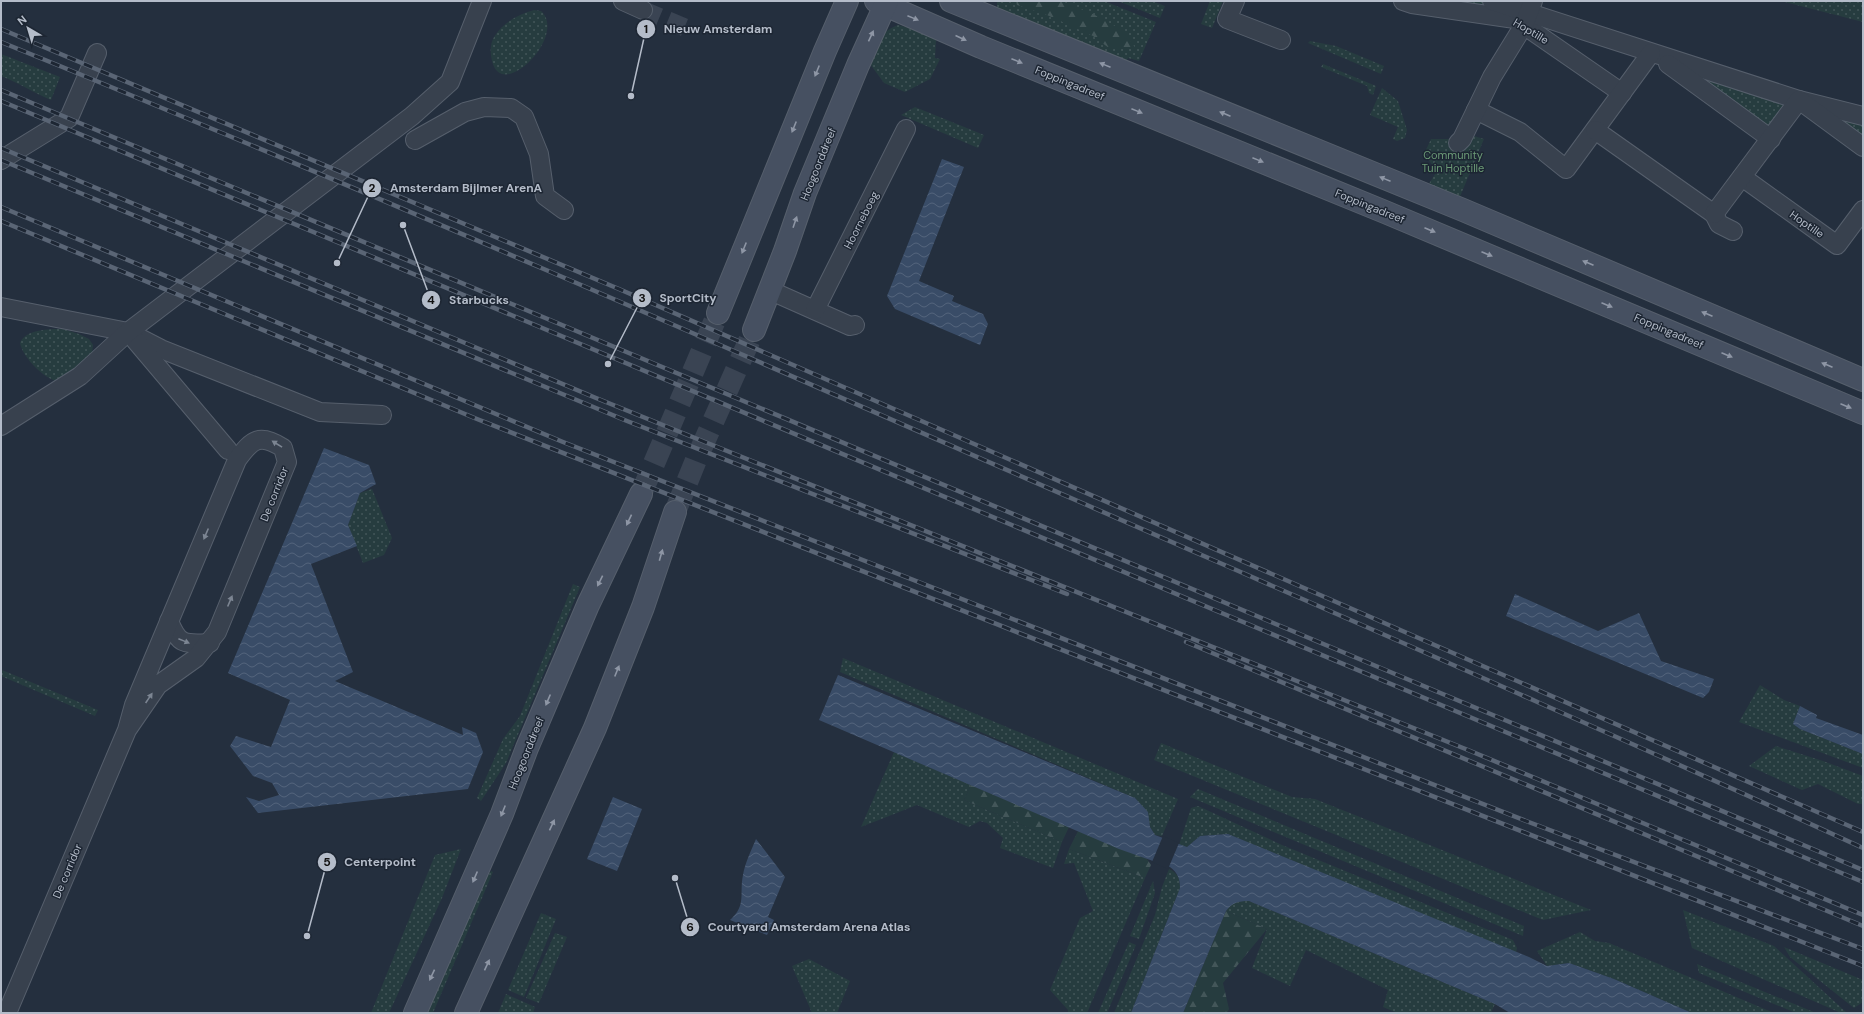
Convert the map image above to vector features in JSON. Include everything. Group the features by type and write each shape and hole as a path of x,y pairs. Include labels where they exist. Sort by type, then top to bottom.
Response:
{"street":[{"path":"1,426 80,376 128,332 412,116 450,82 482,1"},
{"path":"623,1 643,10"},
{"path":"718,313 825,52 848,1"},
{"path":"1235,1 1227,19 1281,40"},
{"name":"Hoptille","path":"1403,1 1412,4 1515,19 1529,13 1799,100 1863,116"},
{"path":"1458,143 1462,139 1492,77 1529,13 1492,1"},
{"path":"952,2 1463,210 1863,380"},
{"name":"Foppingadreef","path":"882,3 981,47 1451,239 1863,413"},
{"name":"Hoogoorddreef","path":"754,330 806,193 882,3"},
{"name":"Hoptille","path":"1529,13 1622,93"},
{"path":"1,160 69,118 97,52"},
{"path":"1476,110 1520,132 1566,169 1653,53"},
{"name":"Hoptille","path":"1653,53 1771,139"},
{"path":"1714,214 1799,100"},
{"name":"Hoptille","path":"1799,100 1863,147"},
{"path":"412,116 421,136 465,112 484,107 511,108 524,117 539,154 545,196 564,210"},
{"name":"Hoorneboeg","path":"815,310 906,129"},
{"path":"1595,130 1714,214 1719,224 1733,231"},
{"name":"Hoptille","path":"1742,177 1837,245 1863,210"},
{"path":"769,290 850,326 855,325"},
{"path":"1,307 128,332 161,349 320,412 382,415"},
{"path":"128,332 228,450"},
{"name":"De corridor","path":"7,1013 127,730 134,705 238,460 245,449 256,440 270,440 283,448 287,462 217,632 210,643 196,658 158,685 127,730"},
{"name":"Hoogoorddreef","path":"415,1013 502,814 527,748 588,605 641,494"},
{"path":"466,1013 595,728 643,607 675,512"},
{"path":"169,622 175,636 184,642 210,643"}],"green space":[{"path":"997,1 1104,1 1156,22 1139,61 1128,58 1125,64 997,10"},
{"path":"1016,1 1061,1 1093,14 1124,31 1136,49 1109,48 1093,36 1047,15 1017,5"},
{"path":"1118,1 1152,1 1165,6 1160,18"},
{"path":"1210,1 1223,1 1212,28 1201,24"},
{"path":"1422,1 1482,1 1489,3 1491,9"},
{"path":"1781,1 1863,1 1863,22"},
{"path":"534,10 541,11 547,22 546,35 540,48 530,61 519,70 508,74 498,72 492,61 491,55 491,46 494,37 506,23"},
{"path":"898,25 909,28 936,40 935,58 940,59 930,79 905,92 884,83 870,64 879,40 891,28"},
{"path":"1310,41 1336,46 1384,66 1381,74 1308,43"},
{"path":"1,54 60,77 51,100 1,76"},
{"path":"1323,64 1376,86 1373,95 1369,93 1367,86 1321,67"},
{"path":"1684,69 1789,103 1767,132"},
{"path":"1382,88 1398,101 1407,130 1405,138 1397,141 1393,139 1398,127 1370,115"},
{"path":"915,107 984,135 978,148 901,115"},
{"path":"1822,111 1863,121 1863,142"},
{"name":"Community Tuin Hoptille","path":"1474,136 1484,139 1459,199 1427,187 1437,171 1424,154 1431,139 1450,139 1468,147"},
{"path":"63,329 89,339 93,345 92,354 59,382 47,377 35,367 25,355 20,343 23,338 32,332"},
{"path":"372,489 392,538 384,555 363,563 348,525 360,493"},
{"path":"573,584 580,587 506,763 481,801 477,798 503,739 520,716"},
{"path":"843,658 1178,799 1162,836 1155,835 1150,827 1147,812 1135,798 840,672"},
{"path":"2,670 98,710 95,716 1,676"},
{"path":"1760,685 1784,700 1800,706 1793,724 1800,729 1863,754 1863,768 1739,722"},
{"path":"1161,743 1292,797 1315,799 1591,910 1543,920 1154,760"},
{"path":"1776,746 1863,776 1863,804 1858,804 1818,784 1802,790 1749,766"},
{"path":"894,752 971,785 964,800 1062,842 1053,868 1000,848 1003,838 987,823 980,821 969,827 917,805 861,827"},
{"path":"971,785 1069,827 1062,842 964,800"},
{"path":"1198,789 1524,926 1523,936 1190,797"},
{"path":"1198,806 1282,845 1513,940 1517,948 1516,953 1228,834 1200,836 1187,847 1179,845 1191,808"},
{"path":"1078,831 1147,859 1151,865 1145,878 1069,849"},
{"path":"461,849 442,898 389,1013 371,1013 435,855"},
{"path":"1069,849 1145,878 1087,1013 1068,1013 1068,1010 1050,990 1080,918 1093,911 1074,863 1064,864"},
{"path":"1169,869 1175,872 1178,877 1180,888 1131,1013 1114,1013 1155,915 1162,887"},
{"path":"491,871 493,872 433,1013 427,1013 482,883"},
{"path":"1153,881 1155,893 1139,939 1130,936"},
{"path":"1239,901 1249,901 1495,1004 1491,1013 1397,1013 1383,1007 1388,990 1306,950 1290,986 1252,968 1267,929 1226,911 1230,905"},
{"path":"1683,910 1774,946 1847,1013 1841,1013 1692,948"},
{"path":"1226,911 1267,929 1223,983 1229,1009 1227,1013 1183,1013"},
{"path":"541,913 556,919 524,997 508,990"},
{"path":"1580,932 1595,941 1609,943 1774,1013 1692,1013 1614,979 1569,963 1547,966 1537,951"},
{"path":"555,933 567,937 539,1003 526,998"},
{"path":"1129,942 1136,945 1107,1013 1098,1013"},
{"path":"1784,947 1863,980 1863,1002 1854,1008 1790,957"},
{"path":"809,959 850,981 837,1013 812,1013 792,966"},
{"path":"1697,964 1816,1013 1796,1013 1699,973"},
{"path":"506,994 535,1007 533,1013 498,1013"}],"water":[{"path":"942,159 964,167 919,281 954,296 952,301 983,314 988,324 980,345 895,309 887,296"},
{"path":"324,448 369,465 376,484 360,493 348,525 357,546 311,564 353,672 335,681 463,735 462,727 476,733 483,752 468,789 258,813 246,797 259,801 279,795 272,783 253,776 230,746 236,736 271,747 290,700 228,673"},
{"path":"1515,594 1598,631 1639,613 1661,661 1714,679 1709,692 1703,698 1506,616"},
{"path":"838,675 1135,798 1148,812 1150,827 1155,835 1187,847 1200,836 1228,834 1529,957 1547,966 1569,963 1614,979 1692,1013 1510,1013 1495,1004 1249,901 1242,901 1231,906 1226,911 1183,1013 1131,1013 1180,888 1177,874 1170,867 1119,849 819,720"},
{"path":"1800,706 1817,715 1816,718 1863,735 1863,754 1800,729 1793,724"},
{"path":"613,797 642,809 617,871 587,859"},
{"path":"756,839 785,877 768,917 774,920 767,935 730,920 735,915 741,904 744,870"}],"pier":[{"path":"1163,836 1179,843 1168,869 1152,862"}],"tunnel":[{"path":"643,10 686,28"},
{"path":"641,494 718,313"},
{"path":"675,512 696,460 754,330"}],"railway":[{"path":"1,29 619,289 1863,832"},
{"path":"1,42 272,154 677,326 1472,673 1863,848"},
{"path":"1,90 1863,870"},
{"path":"1,101 1863,882"},
{"path":"1,148 596,398 1468,750 1863,915"},
{"path":"1,160 627,421 1067,594"},
{"path":"1,207 563,442 1526,821 1863,949"},
{"path":"1,221 477,419 1863,966"},
{"path":"1186,642 1863,926"}],"place":[{"name":"Nieuw Amsterdam","path":"631,96"},
{"name":"Starbucks","path":"403,225"},
{"name":"Amsterdam Bijlmer ArenA","path":"337,263"},
{"name":"SportCity","path":"608,364"},
{"name":"Courtyard Amsterdam Arena Atlas","path":"675,878"},
{"name":"Centerpoint","path":"307,936"}]}
